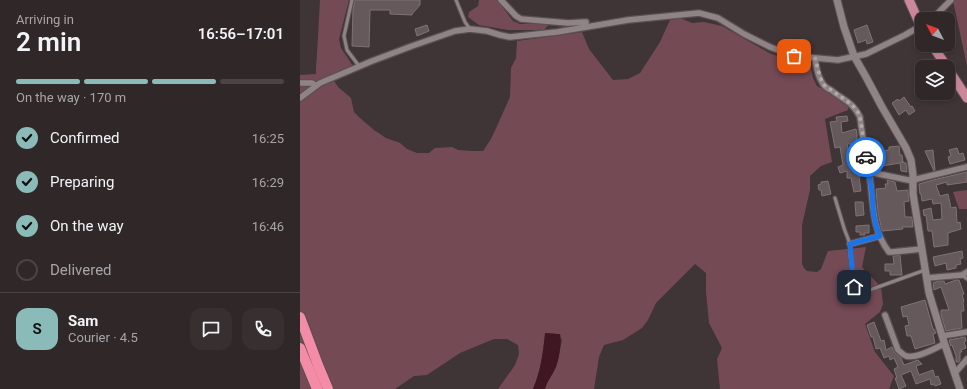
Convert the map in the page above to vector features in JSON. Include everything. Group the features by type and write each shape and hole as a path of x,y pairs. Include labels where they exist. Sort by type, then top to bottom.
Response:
{"highway":[{"path":"300,317 304,331 328,389"},
{"path":"300,348 317,389"}],"main road":[{"path":"908,0 915,15"},
{"path":"955,80 967,98"}],"street":[{"path":"501,0 516,16 521,19 586,22"},
{"path":"836,0 854,56 906,148 911,160 914,194 929,293 944,344 960,389"},
{"path":"939,12 951,0"},
{"path":"300,98 320,83 359,66 456,31 471,29 487,31 510,37 557,32 628,20 699,13 718,18 744,34 794,56 838,60 872,51 915,30"},
{"path":"815,58 820,77 824,85 851,104 857,110 860,117 869,172 874,220 880,236 889,252 922,249"},
{"path":"300,83 312,84 316,86"},
{"path":"869,172 913,180 967,167"},
{"path":"850,244 880,236"},
{"path":"926,274 964,273"},
{"path":"885,315 898,350 906,356 915,355 944,344"},
{"path":"942,336 967,332"},
{"path":"955,373 967,359"}],"lane":[{"path":"352,0 344,36 347,50 359,66"},
{"path":"456,0 465,22 471,29"},
{"path":"836,198 850,244 854,287"},
{"path":"964,273 967,280"},
{"path":"867,291 926,274"}],"shaded area":[{"path":"320,0 349,0 339,39 341,48 353,66 331,76 338,87 351,98 354,112 360,118 386,138 400,143 407,149 417,153 429,153 435,148 452,147 458,150 483,151 491,139 510,97 511,68 516,58 517,41 582,32 589,49 613,80 628,79 640,73 660,42 670,20 680,18 692,23 704,22 722,26 771,54 810,65 813,78 817,86 845,101 848,105 848,110 825,119 832,162 821,166 810,176 810,190 802,225 802,264 807,271 817,272 821,269 828,251 866,247 862,267 881,287 883,304 880,312 865,324 875,352 894,376 889,389 720,389 717,359 722,348 709,323 706,273 695,264 656,303 648,320 642,328 623,340 604,345 599,357 594,389 545,389 556,367 562,340 557,334 546,333 539,369 533,389 498,389 515,365 519,354 518,345 507,339 494,339 460,353 427,375 414,376 395,389 300,389 300,75 316,74"},
{"path":"479,0 497,0 513,21 520,24 549,24 544,30 508,30 479,25 468,17 469,12 478,6"},
{"path":"967,0 967,66 953,1"},
{"path":"967,190 967,209 959,209 953,192"},
{"path":"545,333 560,334 561,341 559,357 554,372 545,389 533,389 540,369"}],"building":[{"path":"355,0 420,0 420,5 412,15 390,14 390,10 370,10 369,47 352,46 353,8"},
{"path":"427,25 429,31 417,36 415,29"},
{"path":"867,25 873,42 867,44 866,40 858,43 854,30"},
{"path":"904,97 915,111 909,115 906,110 899,115 892,103 898,99 899,101"},
{"path":"847,116 848,121 841,122 842,133 856,129 857,144 847,144 849,155 857,154 858,162 860,162 861,176 859,176 861,191 854,192 851,178 847,178 847,171 840,173 838,167 843,165 840,147 835,148 830,122 837,121 836,117"},
{"path":"899,146 900,155 902,155 903,162 901,162 906,163 907,172 901,171 900,163 876,167 874,152 889,150 889,147"},
{"path":"957,148 959,154 963,153 965,160 950,164 948,157 951,156 949,150"},
{"path":"933,150 935,170 934,171 925,151"},
{"path":"967,172 967,182 947,185 947,182 936,185 940,196 948,194 951,208 956,207 957,223 960,222 961,229 948,233 948,245 934,247 932,231 928,231 926,215 924,216 923,210 931,208 933,220 942,219 941,203 933,204 932,199 922,201 919,184"},
{"path":"887,180 895,182 897,191 908,190 909,201 904,202 905,217 912,217 913,227 902,227 903,229 882,231 878,213 876,189 886,188 885,184 888,184"},
{"path":"828,181 831,194 822,196 818,185 821,184 821,182"},
{"path":"855,202 863,202 864,215 856,216"},
{"path":"869,225 869,233 860,235 860,232 856,232 856,226"},
{"path":"962,251 963,258 960,259 961,264 956,265 956,268 947,270 946,263 935,266 933,257"},
{"path":"900,255 902,275 890,275 890,271 885,271 885,264 894,264 893,256"},
{"path":"959,280 964,294 962,295 964,301 964,311 961,311 962,328 946,331 941,310 949,310 941,287 934,290 933,283 944,281 945,284"},
{"path":"925,300 933,329 936,333 933,334 935,343 915,349 911,336 907,336 905,326 909,325 907,316 903,317 901,307"},
{"path":"874,322 881,341 884,340 886,350 892,347 895,353 901,358 904,365 918,360 922,364 916,366 919,375 933,370 935,377 938,376 941,384 935,386 934,384 931,385 930,379 916,384 911,371 901,375 906,386 899,389 895,378 897,378 894,369 898,367 894,358 890,360 889,356 884,358 880,348 876,349 873,337 871,337 867,325"},
{"path":"965,337 966,341 964,342 966,348 961,350 960,360 959,362 956,362 956,356 949,340"}],"way so far":[{"path":"794,56 815,58 816,66 824,85 857,110 860,117 866,157"}],"route":[{"path":"854,287 850,244 880,236 874,220 872,192 866,157"}]}
